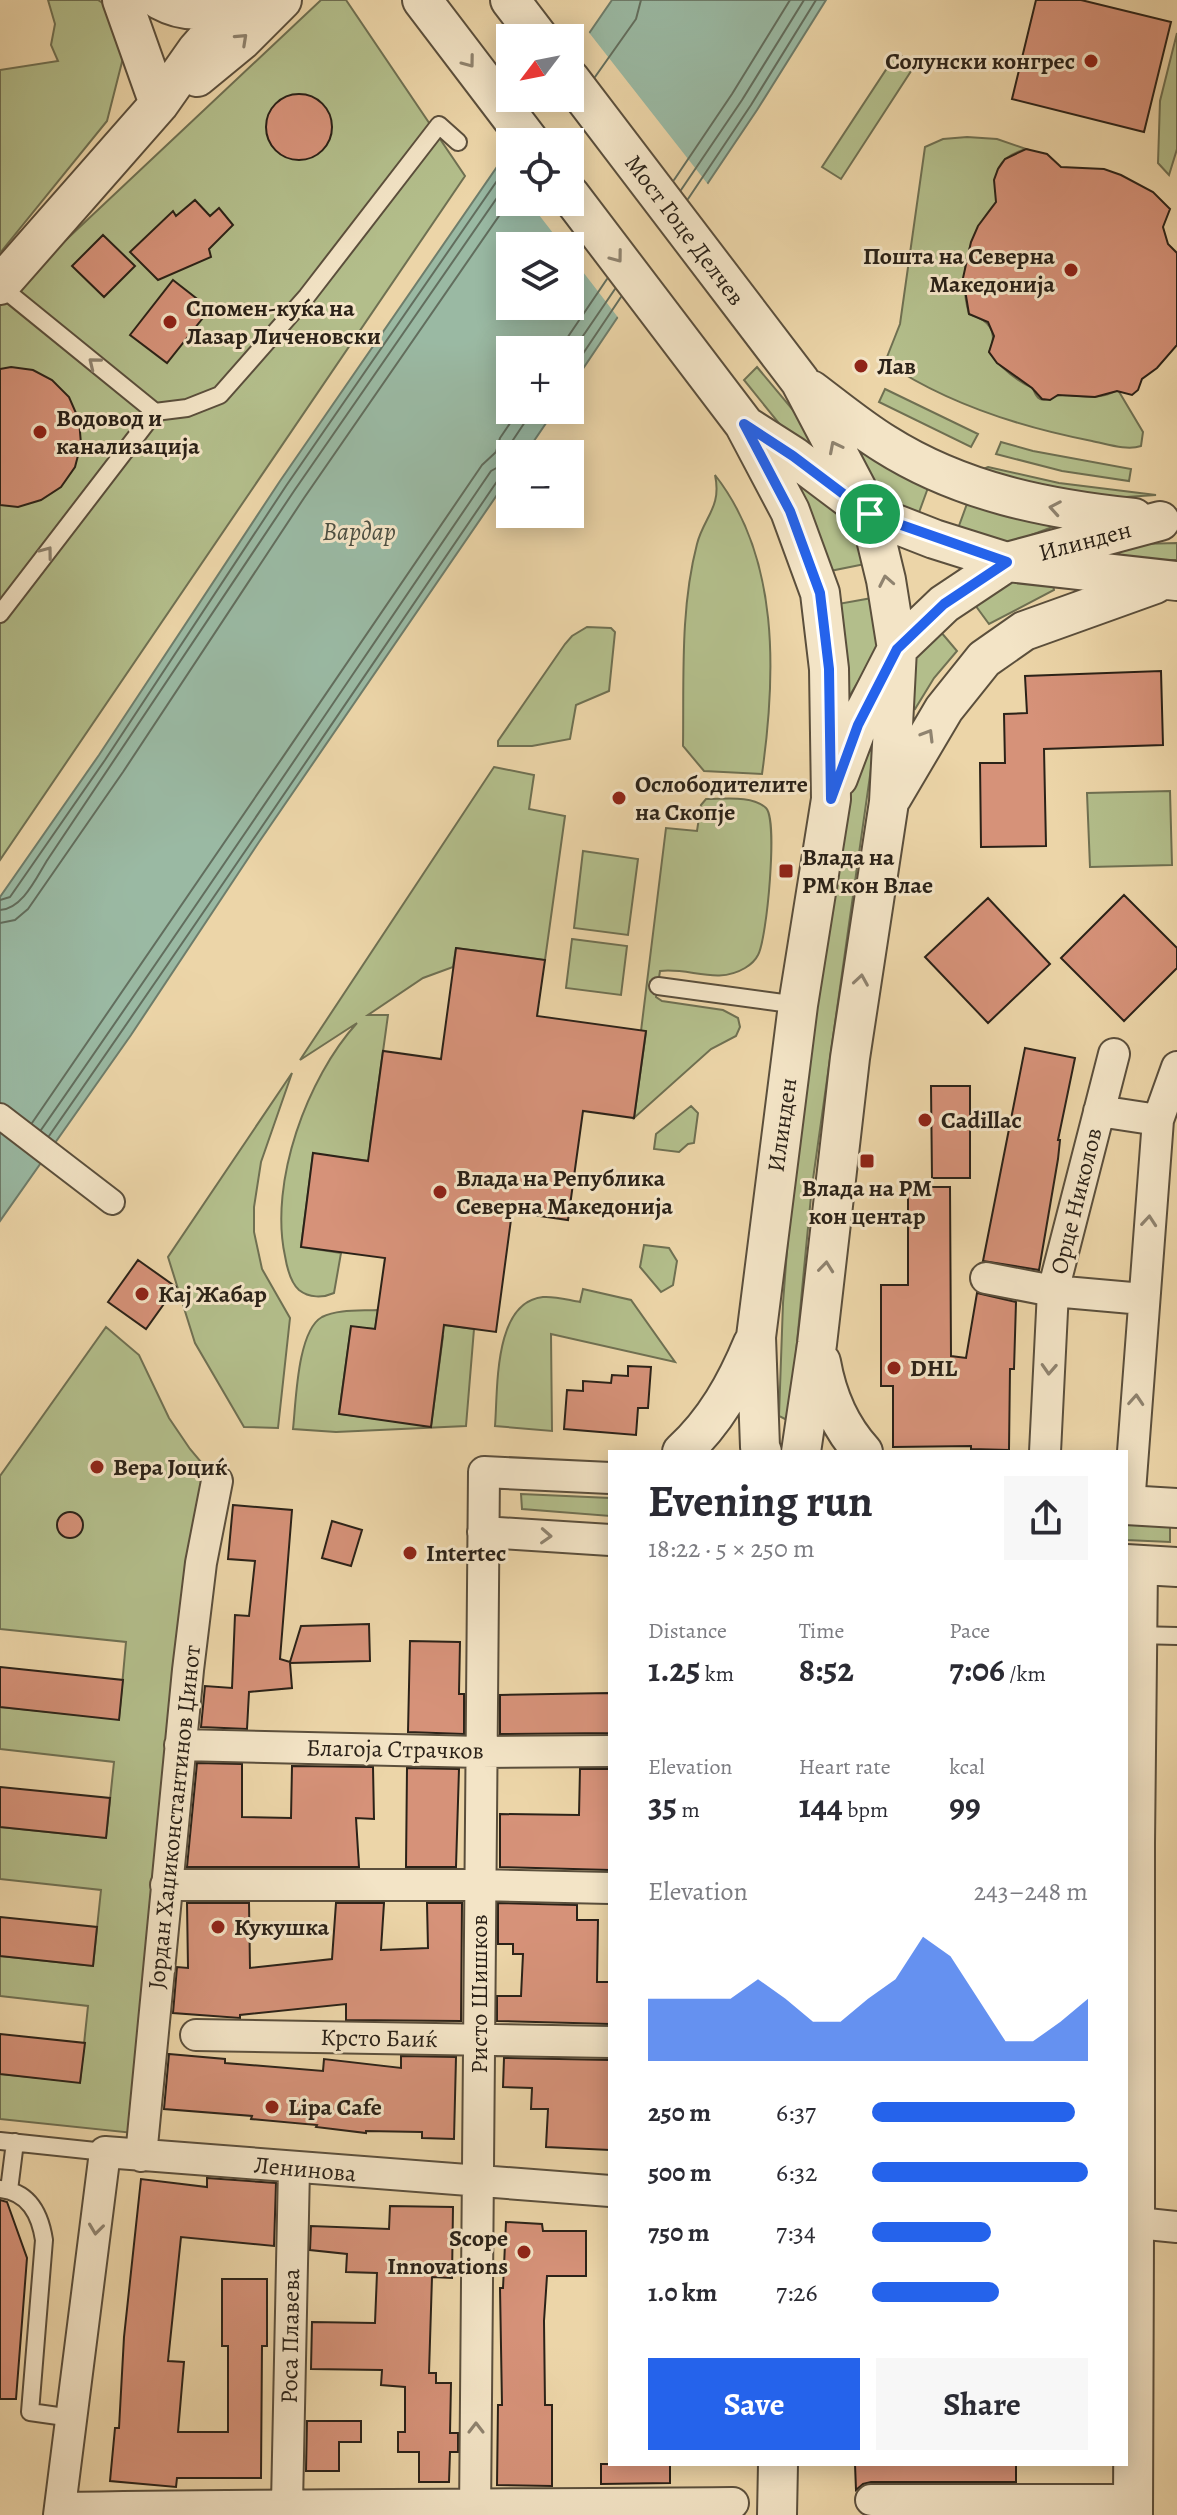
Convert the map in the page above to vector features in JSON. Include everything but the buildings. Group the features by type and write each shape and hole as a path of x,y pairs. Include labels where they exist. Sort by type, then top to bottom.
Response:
{"street":[{"path":"122,0 159,104"},
{"path":"160,0 173,7 193,11 211,9 232,0"},
{"path":"0,285 159,104 197,50 241,0"},
{"path":"159,104 212,67 282,0"},
{"path":"422,0 519,128"},
{"path":"510,0 528,24"},
{"name":"Мост Гоце Делчев","path":"584,97 800,381"},
{"path":"584,213 744,424 793,456 870,514 1007,562 1170,582"},
{"path":"800,381 870,514 886,580 897,649 889,802 850,1058 817,1344 801,1450"},
{"path":"800,381 886,445 957,480 1030,503 1169,521"},
{"name":"Илинден","path":"744,424 790,511 820,593 829,669 831,799 798,1005 756,1337 761,1450"},
{"name":"Илинден","path":"831,799 858,725 897,649 944,604 1007,562 1169,521"},
{"path":"889,802 944,709 984,659 1024,631 1170,582"},
{"name":"Орце Николов","path":"1045,1450 1053,1291 1114,1054"},
{"path":"1177,1067 1158,1120 1128,1505 1177,1508"},
{"name":"Орце Николов","path":"1099,1111 1158,1120"},
{"path":"0,1116 112,1202"},
{"name":"Орце Николов","path":"986,1278 1053,1291 1143,1299"},
{"path":"684,1450 705,1428 726,1398 756,1337"},
{"path":"817,1344 831,1401 853,1442 861,1450"},
{"name":"Ристо Шишков","path":"475,2510 484,1472 608,1478"},
{"name":"Јордан Хаџиконстантинов Џинот","path":"141,2156 180,1745 201,1563 217,1481"},
{"path":"483,1532 608,1540"},
{"path":"871,2500 1133,2508 1141,2223 1130,1843 1137,1635 1132,1565 1177,1567"},
{"name":"Благоја Страчков","path":"180,1745 481,1752 608,1751"},
{"path":"166,1885 608,1888"},
{"name":"Крсто Баиќ","path":"196,2035 608,2042"},
{"path":"105,2152 60,2512 287,2504 475,2510 733,2503"},
{"name":"Ленинова","path":"105,2152 608,2191"},
{"name":"Роса Плавева","path":"287,2504 294,2168"},
{"path":"777,2515 778,2466"}],"lane":[{"path":"0,614 155,412 187,408 220,395 307,296 439,125 458,142"},
{"path":"0,285 155,412"},
{"path":"658,986 798,1005"},
{"path":"1137,1635 1177,1636"},
{"path":"8,2141 4,2190 29,2201 41,2219 44,2240 30,2412 72,2418"},
{"name":"Ленинова","path":"8,2141 105,2152"}],"shaded area":[{"path":"48,0 98,0 104,4 123,58 107,121 0,253 0,70 58,61 51,45 55,24"},
{"path":"321,0 346,0 465,176 0,860 0,302"},
{"path":"1177,33 1177,149 1169,175 1158,163 1160,101"},
{"path":"897,53 915,65 841,179 822,167"},
{"path":"943,139 997,139 1026,149 1008,157 999,167 996,181 998,200 973,239 965,267 969,314 990,327 993,338 989,352 1009,373 1033,388 1036,396 1043,400 1059,395 1095,397 1118,390 1143,432 1141,446 1117,446 1011,421 933,390 885,362 900,324 925,147"},
{"path":"757,367 803,422 816,446 810,450 790,437 744,380"},
{"path":"885,389 978,434 971,447 879,402"},
{"path":"856,440 929,485 917,518 874,498 847,451"},
{"path":"1001,442 1131,469 1129,481 1062,471 996,454"},
{"path":"988,467 1059,483 1156,495 1111,498 1045,493 983,469"},
{"path":"791,474 850,512 865,564 830,571 816,525"},
{"path":"715,475 736,508 752,543 768,618 770,697 762,774 704,771 683,746 688,594 697,544 714,504"},
{"path":"968,501 1055,526 1000,547 956,534"},
{"path":"1177,543 1177,560 1084,560 1104,545"},
{"path":"1004,576 1053,584 1054,590 989,624 970,598"},
{"path":"872,598 878,649 850,695 844,695 838,604"},
{"path":"935,625 957,651 934,678 915,709 907,707 915,643"},
{"path":"587,627 611,628 615,632 609,691 576,705 570,739 532,746 498,746 498,741 565,644"},
{"path":"878,719 812,1186 791,1405 789,1416 785,1419 779,1416 792,1185 847,792"},
{"path":"494,767 534,775 529,809 565,816 545,960 456,948 453,967 423,978 368,1015 388,1015 370,1146 387,1163 313,1154 301,1247 341,1253 334,1293 307,1295 293,1283 288,1270 281,1227 282,1196 296,1132 308,1101 322,1072 357,1023 300,1060"},
{"path":"1170,791 1172,865 1090,867 1087,793"},
{"path":"706,799 754,801 766,808 771,856 761,945 754,961 734,973 713,975 660,971 656,997 662,1001 723,1010 738,1018 740,1027 736,1036 711,1049 634,1118 646,1032 641,1031 666,828 697,831 701,805"},
{"path":"583,851 638,859 628,935 574,928"},
{"path":"572,939 627,946 621,995 566,988"},
{"path":"292,1073 261,1162 254,1207 254,1232 262,1269 290,1318 278,1428 244,1427 195,1343 168,1257"},
{"path":"691,1106 698,1113 694,1143 679,1152 654,1149 656,1134"},
{"path":"644,1245 669,1248 677,1261 673,1285 661,1292 640,1267"},
{"path":"583,1289 631,1300 675,1362 551,1334 552,1431 495,1426 501,1350 515,1314 527,1303 543,1297 580,1302"},
{"path":"378,1310 375,1329 351,1327 339,1414 431,1426 443,1336 418,1321 474,1329 466,1426 336,1432 293,1429 299,1368 307,1337 314,1325 322,1317 335,1313"},
{"path":"106,1327 139,1355 169,1418 217,1481 143,2134 0,2119 0,2074 80,2082 88,2006 0,1996 0,1956 93,1966 101,1890 0,1879 0,1827 106,1838 114,1762 0,1749 0,1707 119,1719 126,1642 0,1629 0,1476"},
{"path":"521,1494 608,1498 608,1516 522,1509"},
{"path":"1128,1524 1170,1526 1170,1542 1128,1540"}],"water":[{"name":"Вардар","path":"612,0 826,0 757,110 584,367 584,336 496,336 496,424 545,424 535,440 496,440 496,496 131,1035 0,1221 0,897 99,755 280,481 496,168 496,216 584,216 584,128 570,128 570,112 584,112 584,41"}],"pier":[{"path":"587,30 710,187 620,320 584,273 584,232 552,232 540,216 584,216 584,128 520,128 530,112 584,112 584,34"}],"place":[{"name":"Солунски конгрес","path":"1091,61"},
{"name":"Пошта на Северна Македонија","path":"1071,270"},
{"name":"Спомен-куќа на Лазар Личеновски","path":"170,322"},
{"name":"Лав","path":"861,366"},
{"name":"Водовод и канализација","path":"40,432"},
{"name":"Ослободителите на Скопје","path":"619,798"},
{"name":"Влада на РМ кон Влае","path":"786,871"},
{"name":"Cadillac","path":"925,1120"},
{"name":"Влада на РМ кон центар","path":"867,1161"},
{"name":"Влада на Република Северна Македонија","path":"440,1192"},
{"name":"Кај Жабар","path":"142,1294"},
{"name":"DHL","path":"894,1368"},
{"name":"Вера Јоциќ","path":"97,1467"},
{"name":"Intertec","path":"410,1553"},
{"name":"Кукушка","path":"218,1927"},
{"name":"Lipa Cafe","path":"272,2107"},
{"name":"Scope Innovations","path":"524,2252"}],"route":[{"path":"744,424 793,456 870,514 934,539 1007,562 944,604 897,649 858,725 831,799 829,669 820,593 790,511 744,424"}]}
